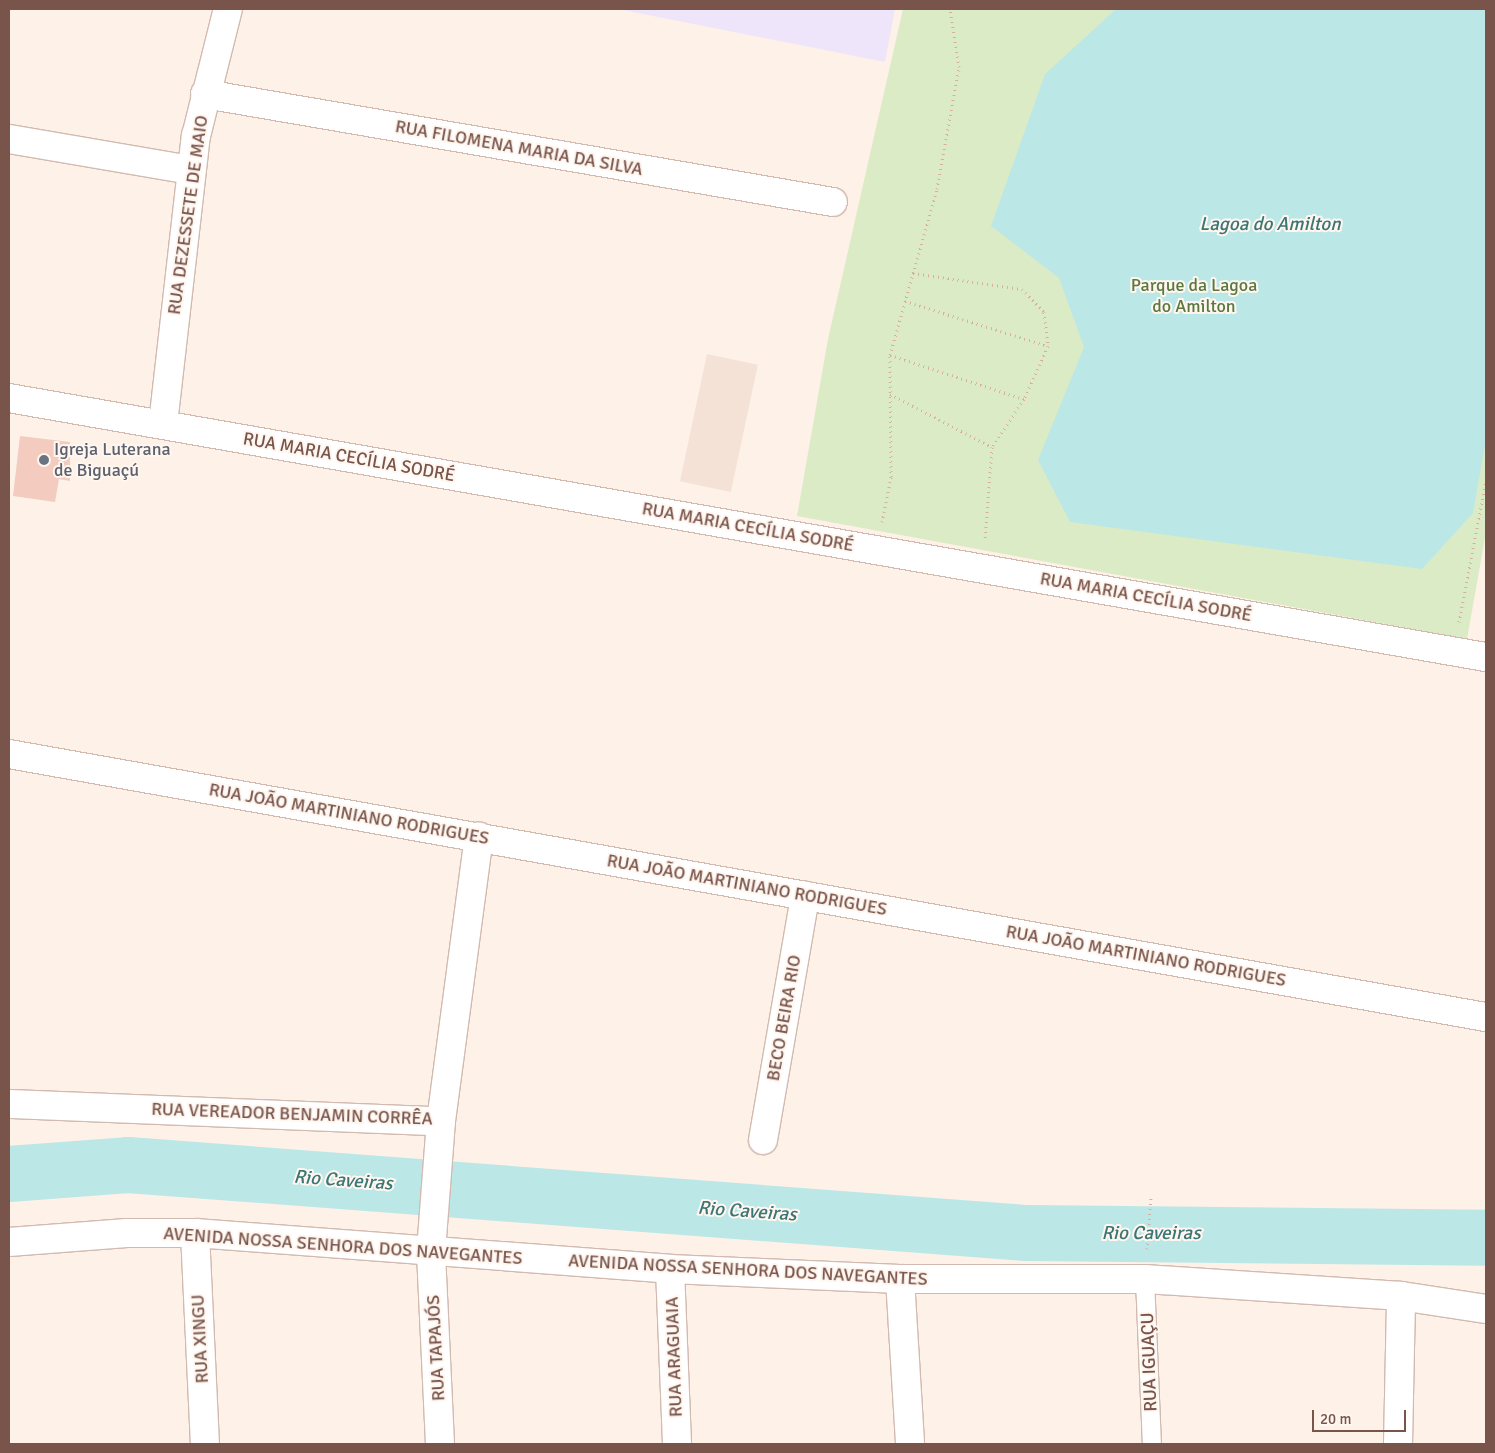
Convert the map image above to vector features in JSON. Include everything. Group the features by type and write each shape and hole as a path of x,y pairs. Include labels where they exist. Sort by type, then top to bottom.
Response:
{"street":[{"name":"RUA DEZESSETE DE MAIO","path":"162,424 191,170 205,94 228,9"},
{"name":"RUA FILOMENA MARIA DA SILVA","path":"205,94 833,202"},
{"path":"9,139 191,170"},
{"name":"RUA MARIA CECÍLIA SODRÉ","path":"9,398 1486,657"},
{"name":"RUA JOÃO MARTINIANO RODRIGUES","path":"9,754 1486,1017"},
{"name":"RUA VEREADOR BENJAMIN CORRÊA","path":"9,1104 440,1129 479,837"},
{"name":"BECO BEIRA RIO","path":"763,1140 805,896"},
{"name":"RUA TAPAJÓS","path":"440,1129 431,1251 440,1444"},
{"name":"AVENIDA NOSSA SENHORA DOS NAVEGANTES","path":"9,1242 127,1233 195,1233 670,1269 900,1279 1146,1269 1401,1296 1486,1309"},
{"name":"RUA XINGU","path":"195,1233 205,1444"},
{"name":"RUA ARAGUAIA","path":"670,1269 677,1444"},
{"path":"900,1279 910,1444"},
{"path":"1398,1444 1401,1296"}],"lane":[{"name":"RUA IGUAÇU","path":"1146,1269 1152,1444"}],"path":[{"path":"876,550 891,477 890,354 937,189 959,67 950,9"},
{"path":"913,273 1022,289 1044,312 1048,346 1024,399 992,446 983,568"},
{"path":"905,301 1048,346"},
{"path":"890,354 1024,399"},
{"path":"890,394 992,446"},
{"path":"1454,652 1486,481"},
{"path":"1146,1269 1152,1197"}],"shaded area":[{"path":"618,9 895,9 885,62"},
{"path":"707,354 758,365 731,492 680,481"}],"green space":[{"name":"Lagoa do Amilton","path":"903,9 1486,9 1486,532 1467,639 797,516 828,339"}],"water":[{"name":"Lagoa do Amilton","path":"1116,9 1486,9 1486,439 1473,513 1422,569 1070,522 1038,460 1084,347 1059,278 991,226 1045,74"}],"building":[{"name":"Igreja Luterana de Biguaçú","path":"20,436 70,442 70,481 59,479 55,502 13,496"}],"waterway":[{"name":"Rio Caveiras","path":"9,1174 128,1165 1027,1233 1486,1238"}],"place":[{"name":"Igreja Luterana de Biguaçú","path":"44,460"}],"park label":[{"name":"Parque da Lagoa do Amilton","path":"1194,296"}]}
